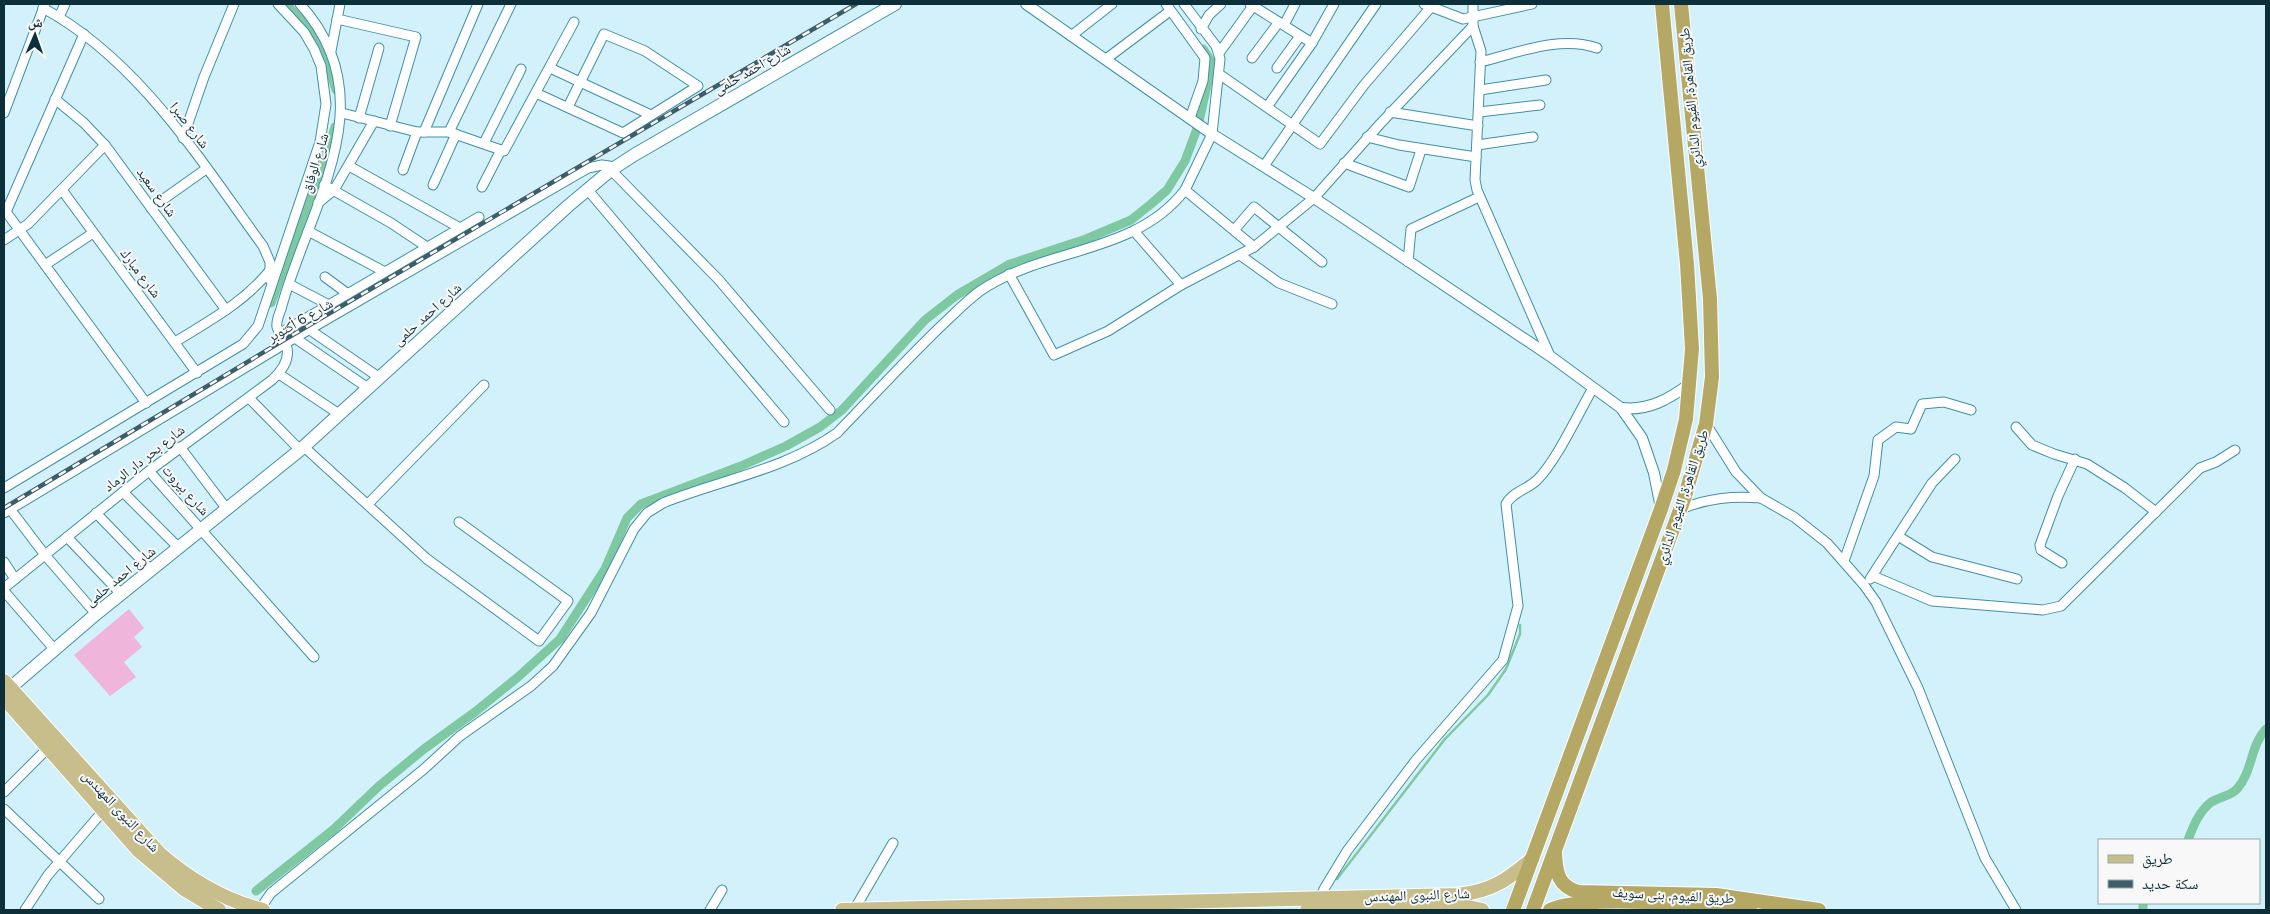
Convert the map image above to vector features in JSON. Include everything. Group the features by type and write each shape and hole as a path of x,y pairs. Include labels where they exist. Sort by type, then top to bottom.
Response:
{"highway":[{"name":"طريق القاهرة, الفيوم الدائري","path":"1513,910 1661,509 1681,444 1691,383 1691,315 1662,4"},
{"name":"طريق القاهرة, الفيوم الدائري","path":"1533,910 1681,509 1706,424 1713,356 1710,299 1681,4"},
{"path":"1676,154 1695,153"},
{"path":"1586,711 1605,718"},
{"name":"طريق الفيوم, بنى سويف","path":"1555,850 1560,880 1570,890 1579,892 1716,895 1819,910"},
{"name":"طريق الفيوم, بنى سويف","path":"1550,910 1564,905 1594,903 1681,904 1750,910"}],"main road":[{"name":"شارع احمد حلمى","path":"6,689 178,547 302,448 587,189 613,169 656,141 895,4"},
{"name":"شارع النبوى المهندس","path":"6,689 159,853 182,872 202,885 237,902 261,910"},
{"name":"شارع النبوى المهندس","path":"6,689 47,748 139,851 163,874 198,899 219,910"},
{"name":"شارع النبوى المهندس","path":"1307,910 1316,907 1476,893 1504,881 1532,859"},
{"name":"شارع النبوى المهندس","path":"842,910 1464,906 1482,910"}],"street":[{"path":"59,17 65,4"},
{"path":"183,138 204,77 234,4"},
{"name":"شارع الوفاق","path":"4,488 243,344 258,326 320,142 326,104 325,85 314,49 304,32 278,4"},
{"name":"شارع الوفاق","path":"281,333 277,323 281,307 324,185 339,134 342,113 340,84 331,51 321,29 300,4"},
{"path":"331,51 340,4"},
{"path":"404,170 478,4"},
{"path":"434,185 452,133 511,4"},
{"path":"1026,4 1192,120 1314,198 1550,356 1621,408 1642,438 1654,473 1661,509"},
{"path":"1071,36 1112,4"},
{"path":"261,910 272,893 284,882 424,769 460,736 531,686 553,666 591,613 623,547 648,512 663,503 778,463 823,443 837,433 913,354 980,292 1009,274 1031,265 1078,253 1134,231 1162,214 1185,190 1210,132 1219,74 1219,53 1184,4"},
{"path":"1202,29 1209,15 1221,4"},
{"path":"1252,58 1281,24 1295,4"},
{"path":"1267,107 1312,44 1334,4"},
{"path":"1264,166 1376,4"},
{"path":"1473,4 1473,22 1480,51 1480,90 1475,180 1479,197 1550,356"},
{"path":"1009,274 1054,354 1108,330 1181,285 1240,255 1280,228 1314,198 1367,137 1473,22 1519,5 1532,4"},
{"path":"1219,53 1255,5 1312,44"},
{"path":"4,113 44,6"},
{"name":"شارع صبرا","path":"44,6 84,34 132,78 183,138 263,246 270,269 269,290"},
{"path":"1219,74 1320,144 1364,85 1428,6 1444,8 1463,19 1473,22"},
{"path":"1106,59 1168,7 1205,58 1203,81 1192,120"},
{"path":"337,19 416,37 390,126"},
{"path":"342,113 421,132 452,133 484,143 504,152 574,22"},
{"path":"84,34 5,210 146,403"},
{"path":"536,93 623,133 698,86 645,51 604,34 568,107"},
{"path":"1277,68 1300,36"},
{"path":"1480,62 1551,45 1583,43 1597,48"},
{"path":"359,118 379,48"},
{"path":"550,68 651,115"},
{"path":"484,143 521,69"},
{"path":"1480,90 1546,80"},
{"name":"شارع سعيد","path":"55,99 84,123 105,145 226,310"},
{"path":"1479,112 1540,105"},
{"path":"1390,112 1478,126"},
{"path":"318,203 334,190 374,122"},
{"path":"1367,137 1421,150 1476,157"},
{"path":"1477,144 1534,137"},
{"path":"4,240 20,231 105,145"},
{"path":"482,186 501,150"},
{"path":"1344,163 1409,187 1421,150"},
{"name":"شارع 6 أكتوبر","path":"7,511 286,343 588,168 602,165 613,169"},
{"path":"349,166 460,228"},
{"path":"152,208 206,169"},
{"path":"613,169 718,280 830,410"},
{"path":"324,185 391,223 428,247"},
{"path":"587,189 784,422"},
{"name":"شارع مبارك","path":"62,190 197,373"},
{"path":"1185,190 1236,229 1254,246"},
{"path":"1408,262 1411,229 1479,197"},
{"path":"1236,229 1254,207 1322,262"},
{"name":"شارع 6 أكتوبر","path":"281,333 479,217"},
{"path":"1134,231 1181,285"},
{"path":"308,232 385,272"},
{"path":"46,265 93,233"},
{"path":"1240,255 1279,283 1332,304"},
{"path":"174,342 226,310 253,290 270,269"},
{"path":"325,277 348,294"},
{"path":"289,284 329,305"},
{"path":"266,303 281,307"},
{"path":"310,330 380,378"},
{"path":"281,333 286,343"},
{"path":"295,338 368,388"},
{"name":"شارع بحر دار الرماد","path":"4,590 66,537 149,471 249,398 278,374 287,355 286,343"},
{"path":"278,374 339,414"},
{"path":"1621,408 1644,408 1655,405 1691,383"},
{"path":"368,504 484,385"},
{"path":"1316,907 1324,889 1347,851 1416,760 1504,660 1518,606 1506,504 1510,498 1536,480 1541,474 1593,388"},
{"path":"249,398 302,448 368,504 427,558 539,641 568,601 459,522"},
{"path":"1844,561 1874,476 1878,440 1896,427 1911,429 1922,404 1944,402 1970,410"},
{"path":"1706,424 1728,460 1761,498 1794,517 1827,543 1864,584 1876,602 1918,688 1985,858 2016,910"},
{"path":"2016,428 2032,445 2093,467 2125,488 2156,512"},
{"path":"180,447 226,508"},
{"path":"1873,576 1932,601 2003,605 2043,610 2062,606 2200,468 2216,462 2235,450"},
{"path":"1864,584 1873,576 1932,483 1956,459"},
{"path":"2062,562 2041,550 2040,545 2058,496 2075,459"},
{"name":"شارع بيروت","path":"149,471 202,528 314,657"},
{"path":"123,492 178,547"},
{"path":"1681,509 1703,500 1732,497 1761,498"},
{"path":"7,511 96,614"},
{"path":"96,513 150,570"},
{"path":"1898,536 1932,557 2017,579"},
{"path":"66,537 121,594"},
{"path":"4,562 15,579"},
{"path":"4,590 55,650"},
{"path":"4,792 47,748"},
{"path":"4,809 99,900"},
{"path":"25,910 59,862 103,811"},
{"path":"854,910 893,843"},
{"path":"710,910 722,890"}],"shaded area":[{"path":"129,609 144,628 134,637 142,647 124,662 136,677 110,696 74,655"}],"waterway":[{"path":"286,4 320,40 336,90"},
{"path":"256,891 334,829 379,786 424,749 475,712 518,677 560,639 605,569 627,518 641,504 741,466 786,446 820,427 842,410 925,320 957,295 1010,264 1086,239 1131,220 1167,190 1185,161 1198,126 1212,63 1203,49"},
{"path":"271,303 321,173 335,127"},
{"path":"1337,879 1445,739 1488,695 1506,669 1520,634 1520,625"},
{"path":"2188,839 2202,811 2213,801 2237,789 2242,782 2257,743 2266,729"},
{"path":"2143,904 2143,910"}],"railway":[{"path":"4,508 284,340 856,4"}]}
